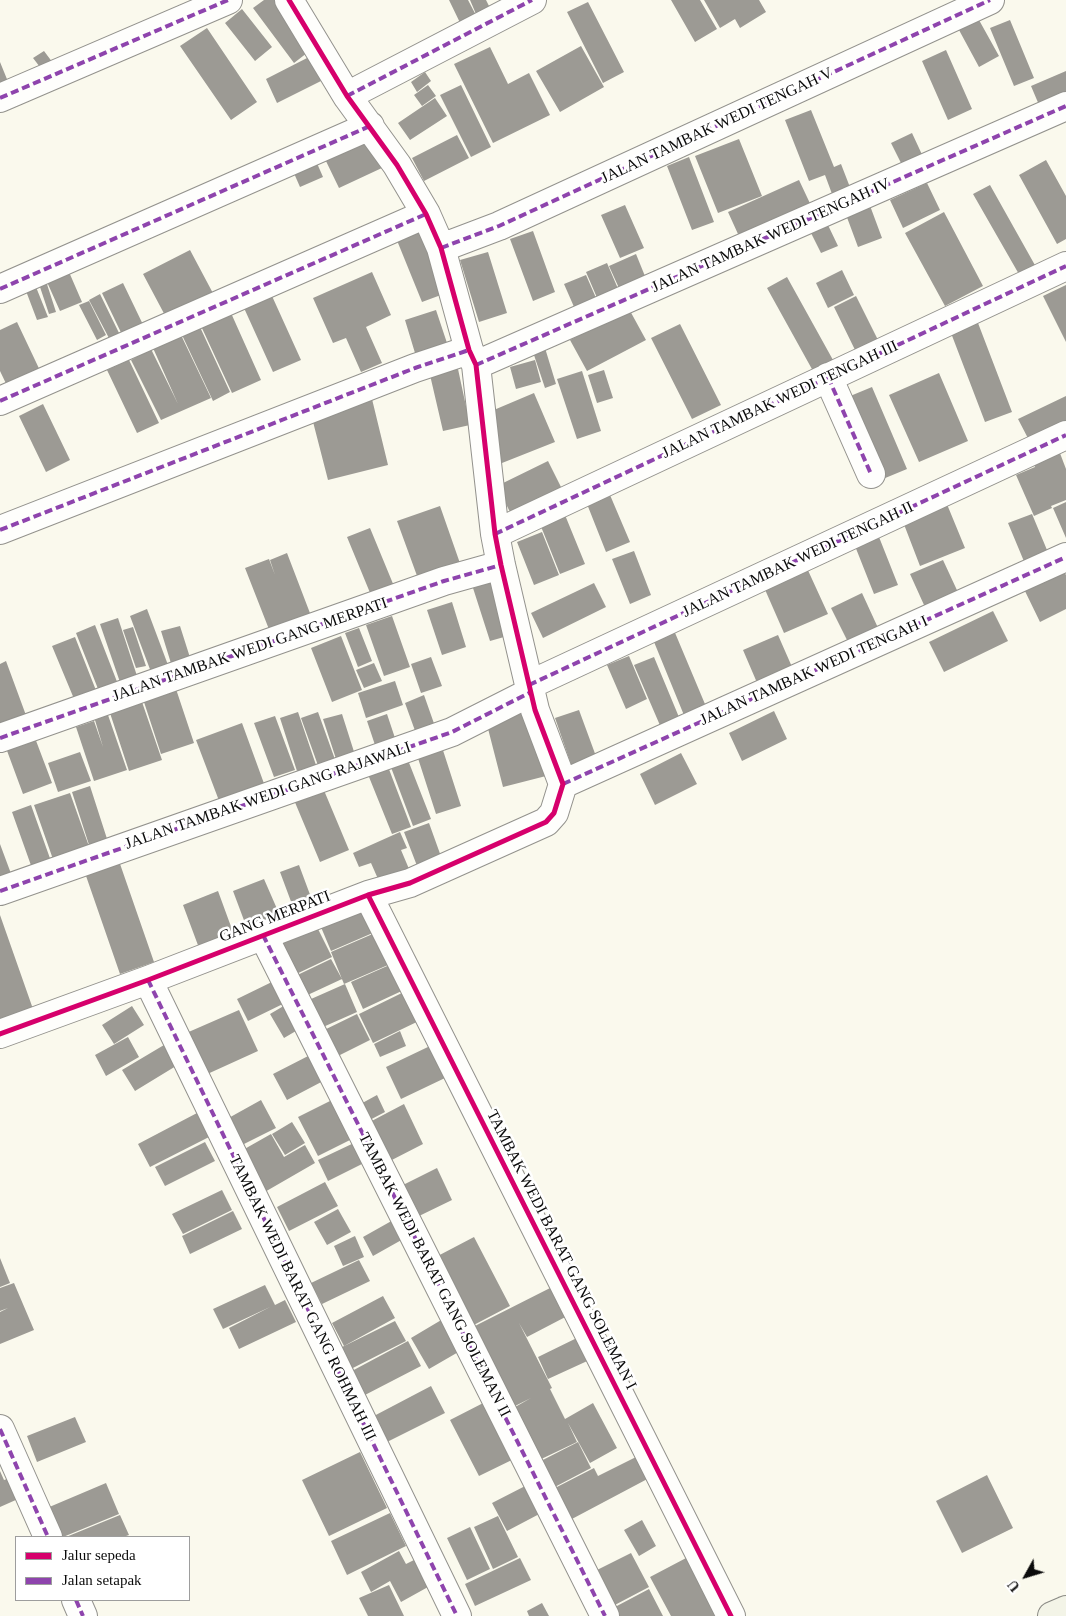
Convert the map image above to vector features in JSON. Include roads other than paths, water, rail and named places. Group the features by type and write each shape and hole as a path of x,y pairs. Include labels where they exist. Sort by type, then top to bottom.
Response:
{"street":[{"path":"0,98 228,0"},
{"path":"290,0 347,96 397,165 426,214 441,248 472,358 495,534 501,566 535,710 563,784"},
{"path":"347,96 532,0"},
{"name":"JALAN TAMBAK WEDI TENGAH V","path":"441,248 508,222 990,0"},
{"name":"JALAN TAMBAK WEDI TENGAH IV","path":"0,530 415,368 472,358 1066,106"},
{"path":"0,289 370,126"},
{"path":"0,401 426,214"},
{"name":"JALAN TAMBAK WEDI TENGAH III","path":"495,534 1066,266"},
{"path":"828,377 871,474"},
{"name":"JALAN TAMBAK WEDI TENGAH II","path":"530,688 1066,436"},
{"name":"JALAN TAMBAK WEDI TENGAH I","path":"563,784 1066,557"},
{"name":"JALAN TAMBAK WEDI GANG MERPATI","path":"0,738 444,581 501,566"},
{"name":"JALAN TAMBAK WEDI GANG RAJAWALI","path":"0,891 452,732 530,688"},
{"name":"GANG MERPATI","path":"0,1034 148,980 368,895 410,883 546,822 554,813 563,784"},
{"name":"TAMBAK WEDI BARAT GANG SOLEMAN I","path":"368,895 731,1616"},
{"name":"TAMBAK WEDI BARAT GANG SOLEMAN II","path":"263,935 605,1616"},
{"name":"TAMBAK WEDI BARAT GANG ROHMAH III","path":"148,980 457,1616"},
{"path":"0,1429 48,1536"},
{"path":"76,1601 83,1616"},
{"path":"1052,1616 1066,1610"}]}
